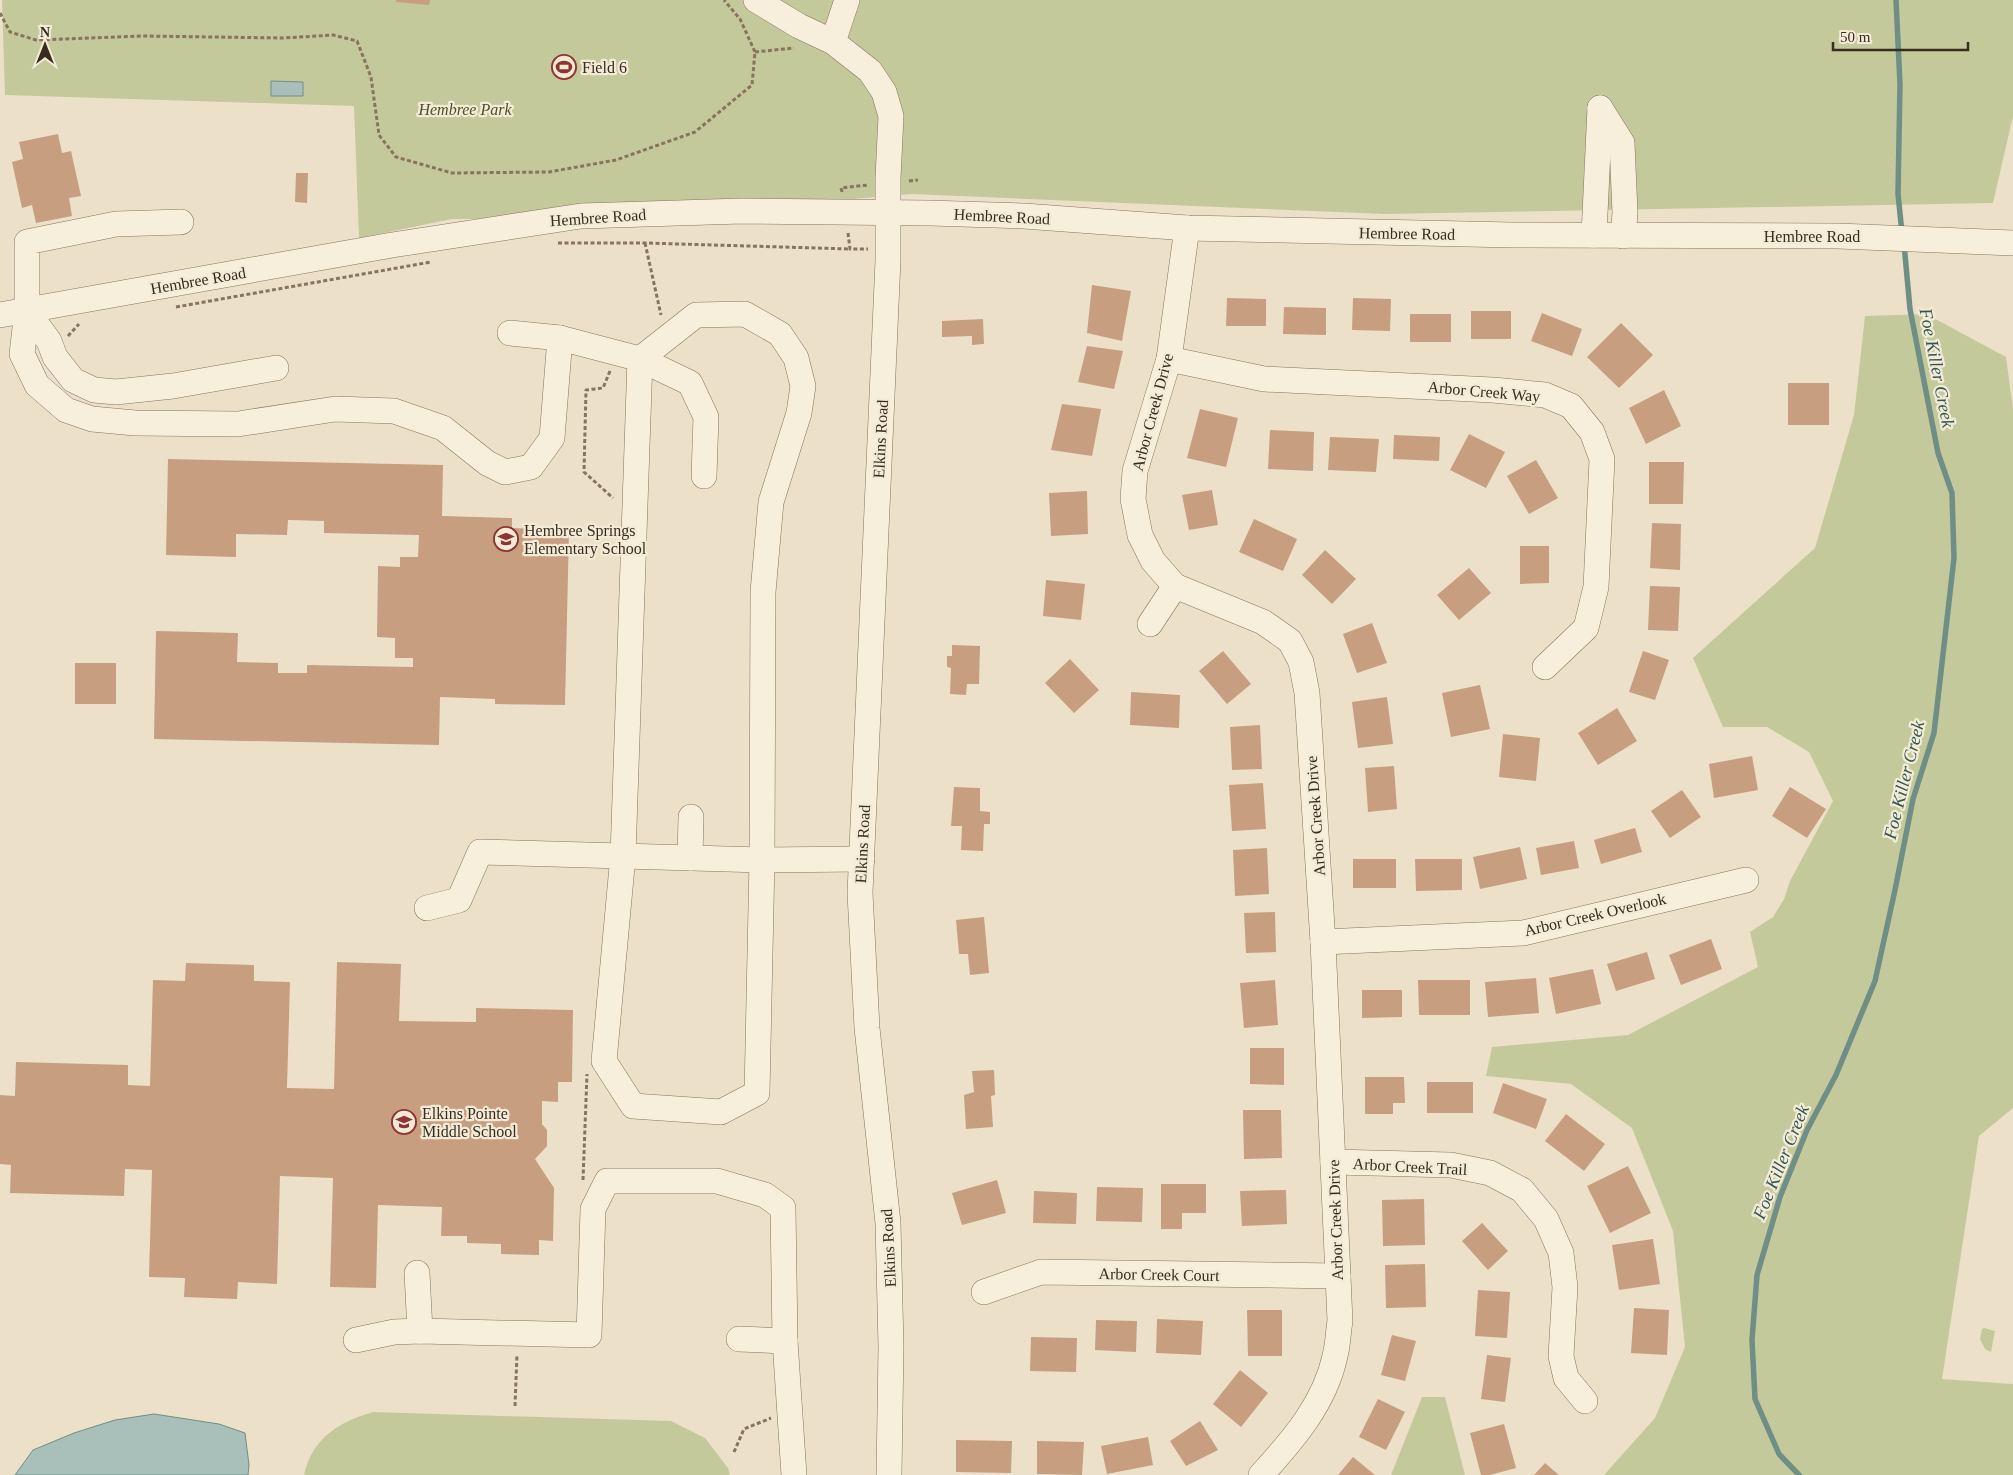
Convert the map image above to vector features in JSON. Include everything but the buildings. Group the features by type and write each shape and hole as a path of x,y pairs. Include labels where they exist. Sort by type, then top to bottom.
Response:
{"street":[{"name":"Elkins Road","path":"756,0 833,42 870,71 884,92 891,116 888,260 860,893 867,1028 888,1223 891,1348 889,1475"},
{"path":"833,42 847,0"},
{"path":"1594,235 1600,108 1622,143 1623,236"},
{"name":"Hembree Road","path":"0,315 392,245 581,216 742,211 888,212 1024,216 1187,228 1623,236 1838,236 2013,241"},
{"path":"181,222 116,224 27,242 27,311 22,354 37,384 66,410 92,420 135,423 238,424 336,409 394,411 442,428 487,463 505,472 531,467 552,438 560,338"},
{"name":"Arbor Creek Drive","path":"1187,228 1169,359 1135,471 1133,500 1140,535 1152,561 1175,586 1263,622 1290,641 1301,662 1307,693 1323,942 1340,1322 1335,1356 1321,1397 1293,1440 1261,1475"},
{"path":"27,311 50,341 55,357 73,380 94,390 116,392 173,386 276,368"},
{"path":"745,314 780,334 796,358 803,386 799,413 771,502 764,583 762,860 757,1093 720,1112 632,1106 604,1061 623,856 640,360 696,315 745,314"},
{"path":"510,334 560,338 616,353 640,360 690,383 706,417 704,476"},
{"name":"Arbor Creek Way","path":"1169,359 1264,379 1493,390 1544,395 1571,406 1592,432 1602,458 1596,587 1586,628 1545,667"},
{"path":"135,423 173,386"},
{"path":"1150,624 1175,586"},
{"path":"690,858 691,817"},
{"path":"427,908 459,900 480,852 762,860 862,859"},
{"name":"Arbor Creek Overlook","path":"1323,942 1523,932 1746,880"},
{"name":"Arbor Creek Trail","path":"1333,1162 1451,1165 1490,1173 1522,1190 1546,1219 1561,1252 1565,1287 1561,1356 1566,1378 1585,1401"},
{"path":"356,1340 394,1332 420,1331 589,1335 593,1209 607,1181 716,1181 765,1195 783,1208 785,1341 794,1475"},
{"name":"Arbor Creek Court","path":"984,1292 1041,1272 1338,1276"},
{"path":"417,1273 420,1331"},
{"path":"739,1339 785,1341"}],"path":[{"path":"0,12 10,32 36,40 143,36 284,38 333,35 356,41 371,77 379,135 396,157 452,173 549,172 616,160 695,132 752,84 754,52 740,19 724,0"},
{"path":"754,52 798,47 809,30"},
{"path":"550,243 645,243 850,249"},
{"path":"645,243 662,323"},
{"path":"175,307 439,261"},
{"path":"50,341 68,337 77,324 87,323"},
{"path":"613,507 613,497 584,472 586,390 603,388 616,353"},
{"path":"582,1190 587,1065"},
{"path":"515,1406 517,1350"},
{"path":"734,1452 744,1429 790,1410"}],"green space":[{"name":"Hembree Park","path":"2,0 2013,0 2013,116 1993,203 1383,214 911,194 629,218 452,219 359,238 354,106 5,95"},
{"path":"1926,314 2006,357 2013,409 2013,1108 1979,1136 1942,1379 2013,1384 2013,1475 1604,1475 1655,1418 1685,1347 1673,1231 1632,1128 1571,1084 1486,1076 1492,1047 1628,1035 1758,967 1750,932 1773,917 1784,899 1790,881 1833,801 1809,752 1767,727 1723,727 1693,658 1815,548 1854,415 1865,316"},
{"path":"1982,1329 1995,1331 1991,1352 1985,1349 1980,1339"},
{"path":"1422,1397 1445,1397 1465,1475 1391,1475"},
{"path":"373,1412 671,1421 705,1438 728,1468 730,1475 304,1475 313,1451 320,1441 338,1427"}],"water":[{"path":"271,81 303,82 303,96 271,96"},
{"path":"154,1414 219,1424 245,1433 249,1465 248,1475 15,1475 33,1450 74,1433 115,1420"}],"waterway":[{"name":"Foe Killer Creek","path":"1896,0 1900,84 1898,194 1902,233"},
{"name":"Foe Killer Creek","path":"1799,1475 1779,1454 1755,1399 1752,1340 1757,1275 1780,1197 1807,1130 1836,1075 1875,981 1913,799 1934,733 1954,558 1952,493 1938,453 1910,309 1904,244"}],"place":[{"name":"Field 6","path":"564,67"},
{"name":"Hembree Springs Elementary School","path":"506,539"},
{"name":"Elkins Pointe Middle School","path":"404,1122"}]}
